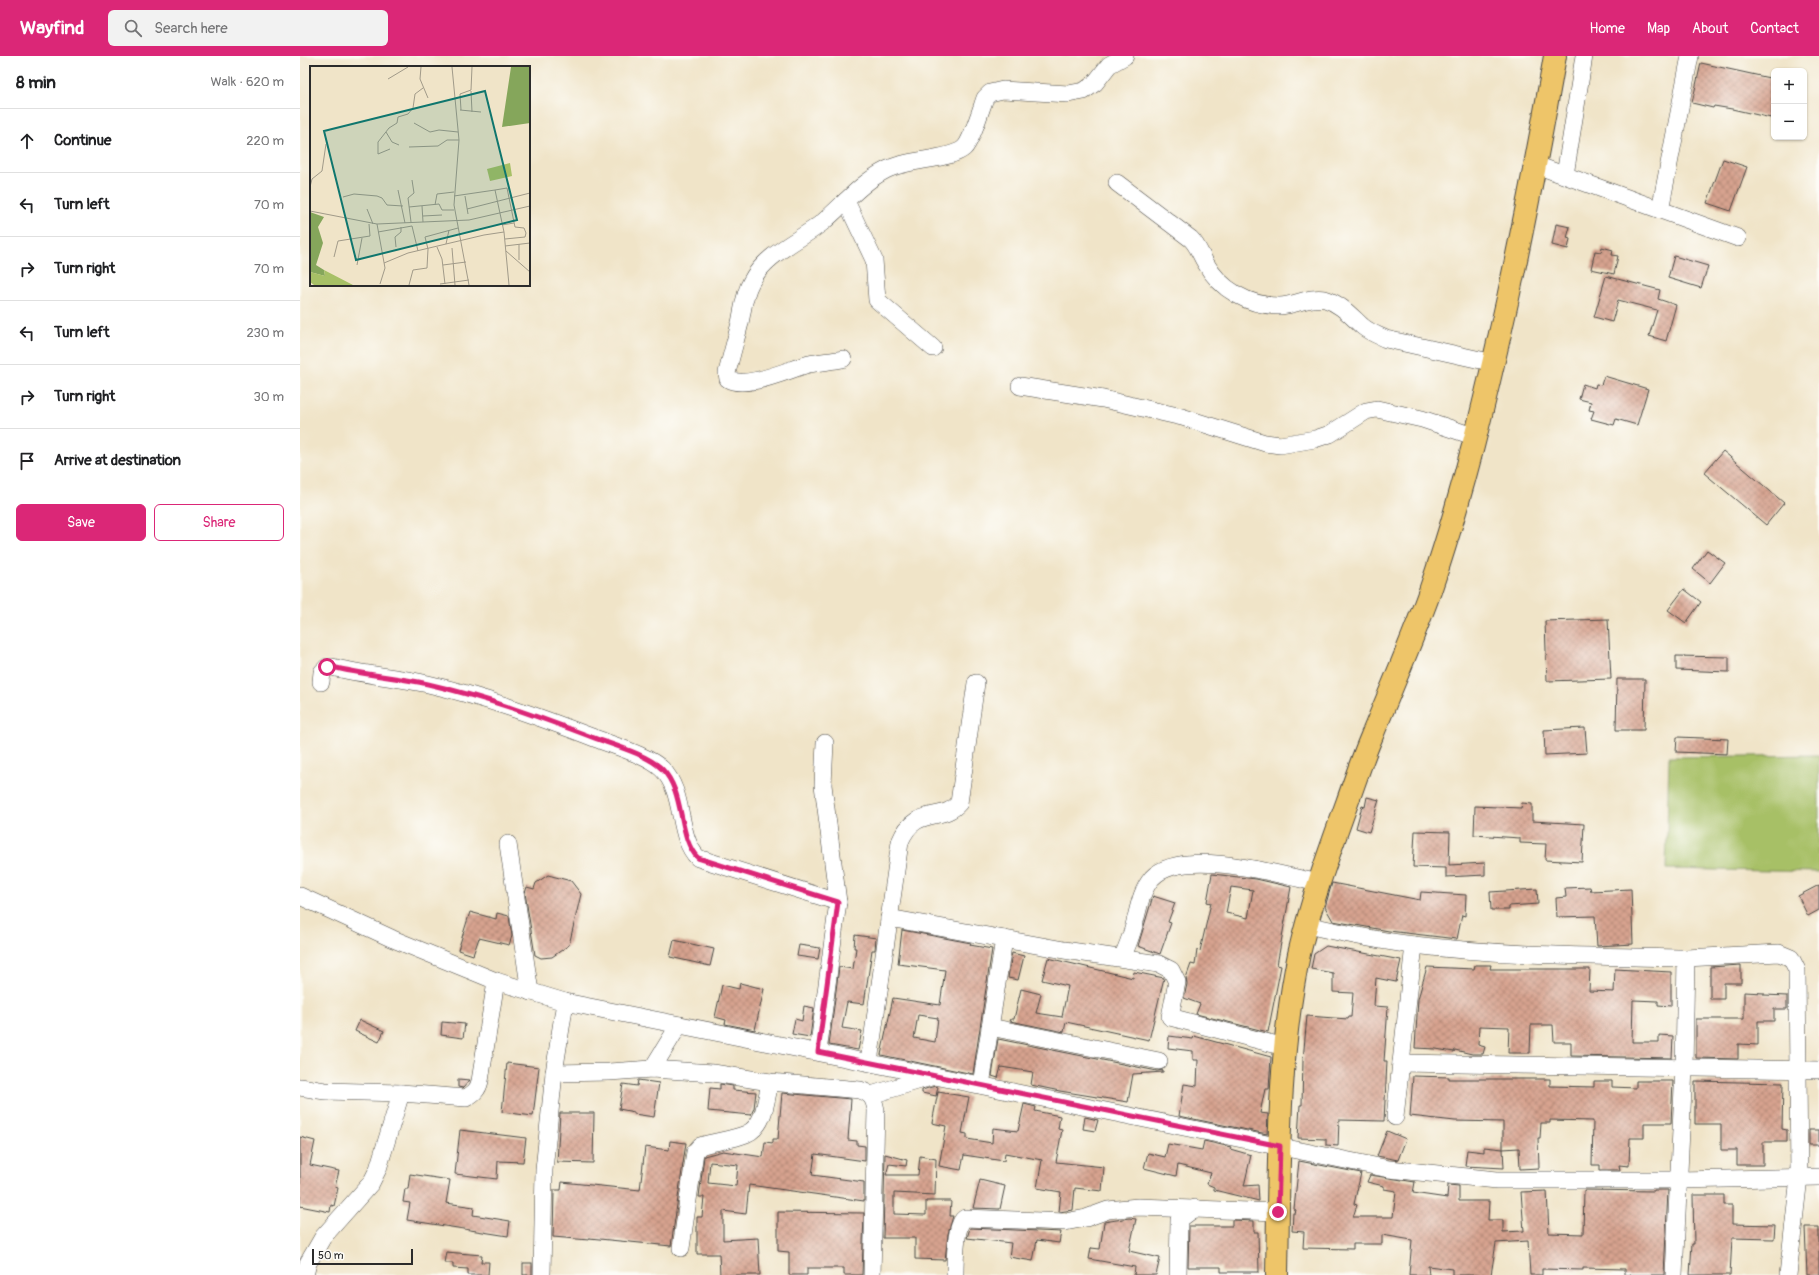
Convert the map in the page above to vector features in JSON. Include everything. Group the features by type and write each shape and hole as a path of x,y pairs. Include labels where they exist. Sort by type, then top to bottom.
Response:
{"main road":[{"path":"1277,1275 1280,1146 1285,1047 1291,998 1306,925 1319,883 1370,740 1396,680 1430,592 1476,437 1494,364 1536,165 1555,56"}],"street":[{"path":"843,359 810,364 753,381 732,382 728,379 727,376 746,295 750,282 758,270 782,249 819,225 872,178 902,163 956,153 965,148 970,140 985,98 990,93 1003,90 1068,94 1084,91 1095,83 1109,65 1125,56"},
{"path":"1565,175 1584,56"},
{"path":"1660,210 1690,56"},
{"path":"1536,165 1738,238"},
{"path":"1117,183 1192,239 1197,245 1205,263 1219,282 1236,296 1254,302 1279,306 1290,305 1315,298 1324,299 1336,303 1370,332 1386,339 1494,364"},
{"path":"846,202 874,260 877,300 933,348"},
{"path":"1020,386 1103,399 1168,414 1265,443 1280,445 1320,438 1330,434 1366,411 1377,409 1422,419 1476,437"},
{"path":"321,682 322,672 327,667 332,667 368,675 427,684 494,702 630,751 656,764 667,775 679,804 689,846 698,858 838,902"},
{"path":"869,1062 900,842 905,831 915,821 950,810 959,803 976,683"},
{"path":"818,1052 838,902 823,785 825,743"},
{"path":"508,844 530,992"},
{"path":"1122,958 1144,891 1153,877 1166,870 1182,864 1201,862 1244,868 1319,883"},
{"path":"300,896 393,938 496,981 565,1002 869,1062 1389,1169 1497,1180 1679,1180 1819,1177"},
{"path":"889,918 1064,950 1160,964 1171,970 1176,982 1170,1017 1285,1047"},
{"path":"1306,925 1361,937 1414,945 1537,955 1686,958 1779,953 1791,958 1797,970 1799,1177 1788,1275"},
{"path":"981,1085 1004,939"},
{"path":"1395,1117 1414,945"},
{"path":"1674,1275 1684,1068 1686,958"},
{"path":"300,1087 325,1091 466,1098 475,1093 480,1081 496,981"},
{"path":"542,1275 544,1170 554,1073 565,1002"},
{"path":"652,1069 679,1025"},
{"path":"990,1027 1160,1061"},
{"path":"1401,1063 1819,1070"},
{"path":"554,1073 609,1072 652,1069 713,1073 770,1082 860,1090 871,1096 876,1110 872,1275"},
{"path":"871,1096 935,1076"},
{"path":"681,1248 695,1152 700,1146 747,1134 756,1128 761,1120 765,1107 770,1082"},
{"path":"304,1275 308,1263 323,1237 371,1183 378,1169 400,1094"},
{"path":"955,1275 959,1223 965,1218 1065,1222 1086,1218 1108,1210 1138,1207 1278,1212"},
{"path":"1178,1275 1179,1220 1195,1208"}],"green space":[{"path":"1819,755 1819,872 1666,869 1669,757"}],"building":[{"path":"1701,63 1771,78 1771,118 1732,109 1714,106 1713,108 1692,103"},
{"path":"1723,159 1747,167 1731,211 1707,203"},
{"path":"1556,224 1570,227 1567,238 1570,239 1568,249 1552,245"},
{"path":"1602,247 1613,250 1612,255 1618,256 1614,274 1591,269 1595,251 1601,252"},
{"path":"1674,256 1708,266 1701,288 1668,278"},
{"path":"1606,276 1660,290 1658,299 1676,305 1666,341 1649,336 1657,310 1618,300 1612,322 1594,317"},
{"path":"1604,376 1648,389 1637,425 1616,419 1614,425 1591,419 1594,411 1589,410 1591,402 1579,399 1583,384 1595,388 1596,384 1601,385"},
{"path":"1723,451 1784,503 1766,525 1704,473"},
{"path":"1707,550 1725,563 1710,583 1693,569"},
{"path":"1684,589 1701,602 1686,623 1668,610"},
{"path":"1608,619 1611,679 1547,681 1545,621"},
{"path":"1676,656 1729,657 1729,672 1676,670"},
{"path":"1617,679 1645,679 1644,730 1616,730"},
{"path":"1585,728 1587,753 1545,755 1544,730"},
{"path":"1677,737 1728,739 1727,754 1676,752"},
{"path":"1367,797 1379,800 1369,832 1356,828 1362,806 1365,807"},
{"path":"1522,803 1532,804 1532,821 1584,824 1582,862 1545,860 1546,844 1520,843 1520,838 1474,835 1475,806 1521,808"},
{"path":"1415,831 1450,832 1449,865 1485,863 1485,875 1446,877 1446,868 1413,867"},
{"path":"1212,874 1256,879 1291,887 1277,965 1281,966 1268,1032 1196,1014 1200,1004 1184,998 1187,984 1186,978 1191,964 1195,965 1197,950 1200,951 1211,903 1207,902","holes":["1231,887 1253,890 1248,918 1226,913"]},
{"path":"548,875 571,881 581,894 569,945 552,957 541,958 535,955 525,893 527,887 534,889 536,883"},
{"path":"1332,883 1420,900 1421,892 1466,895 1465,916 1462,915 1457,939 1389,931 1333,921 1325,907"},
{"path":"1819,885 1819,910 1808,916 1798,896"},
{"path":"1590,887 1591,891 1631,889 1633,944 1597,946 1595,916 1557,917 1556,898 1566,897 1565,888"},
{"path":"1537,889 1538,904 1509,906 1509,910 1491,910 1490,892"},
{"path":"1153,896 1175,903 1168,922 1171,923 1160,954 1138,946"},
{"path":"470,912 496,919 497,913 509,916 512,936 509,945 479,938 473,955 458,950"},
{"path":"902,930 971,943 970,945 992,949 973,1074 881,1055 893,998 940,1005 945,970 898,964","holes":["918,1015 938,1018 935,1042 914,1038"]},
{"path":"855,935 876,938 875,950 872,950 864,1004 847,1002 842,1028 862,1031 858,1050 829,1045 839,967 853,969 856,948 854,948"},
{"path":"674,940 714,949 710,966 670,957"},
{"path":"799,945 820,948 818,959 797,956"},
{"path":"1326,946 1401,960 1396,982 1376,978 1374,1006 1388,1007 1384,1061 1387,1061 1384,1121 1339,1120 1338,1146 1326,1145 1326,1139 1298,1138 1300,1105 1302,1105 1303,1060 1307,1016 1348,1019 1351,1017 1353,993 1333,992 1333,973 1311,969 1314,954"},
{"path":"1012,953 1024,956 1018,980 1008,978"},
{"path":"1048,958 1133,978 1134,972 1164,978 1149,1040 1066,1022 1064,1032 1010,1021 1011,1019 1014,1019 1021,989 1041,994 1036,1013 1062,1017 1068,986 1042,980"},
{"path":"1475,965 1491,965 1490,969 1590,969 1589,991 1614,992 1615,969 1671,972 1671,1006 1658,1005 1658,1001 1633,1000 1632,1042 1659,1042 1659,1035 1673,1036 1672,1058 1571,1056 1571,1042 1554,1042 1553,1025 1531,1025 1530,1053 1508,1053 1509,1027 1479,1026 1478,1045 1485,1047 1483,1054 1472,1054 1455,1050 1454,1052 1415,1048 1418,999 1427,967 1474,969"},
{"path":"1741,965 1741,983 1724,983 1724,999 1710,999 1710,967"},
{"path":"740,983 764,989 755,1030 725,1024 726,1020 715,1017 722,985 739,989"},
{"path":"1744,992 1787,996 1787,1009 1774,1009 1774,1021 1758,1021 1758,1045 1738,1044 1738,1059 1696,1058 1696,1019 1744,1019"},
{"path":"804,1006 814,1008 810,1037 792,1034 795,1019 802,1021"},
{"path":"360,1020 384,1031 379,1042 355,1031"},
{"path":"442,1022 465,1024 463,1038 441,1035"},
{"path":"1169,1036 1193,1039 1194,1036 1271,1057 1269,1089 1265,1089 1260,1113 1268,1114 1267,1134 1179,1116 1184,1084 1197,1086 1198,1060 1193,1060 1193,1051 1168,1048"},
{"path":"998,1039 1157,1071 1163,1070 1163,1072 1133,1074 1128,1102 1060,1091 1031,1085 1033,1072 1001,1067 998,1078 992,1076"},
{"path":"507,1063 539,1067 533,1116 502,1112"},
{"path":"1413,1076 1449,1077 1449,1079 1550,1079 1550,1086 1594,1087 1594,1081 1612,1081 1612,1087 1636,1088 1636,1081 1673,1081 1671,1123 1644,1123 1644,1138 1630,1138 1629,1166 1619,1165 1620,1170 1600,1170 1600,1165 1592,1165 1593,1121 1550,1120 1550,1123 1541,1123 1540,1138 1538,1138 1539,1168 1520,1169 1519,1148 1503,1149 1503,1122 1455,1121 1410,1116"},
{"path":"458,1079 470,1080 463,1088 458,1087"},
{"path":"638,1080 659,1083 654,1117 634,1114 634,1112 619,1109 623,1084 637,1086"},
{"path":"1695,1081 1783,1083 1782,1129 1787,1130 1787,1142 1763,1142 1763,1165 1737,1165 1737,1150 1721,1150 1721,1124 1695,1124"},
{"path":"720,1084 733,1086 733,1090 756,1092 754,1108 751,1115 708,1111 710,1088 720,1089"},
{"path":"935,1086 938,1087 936,1096 922,1093 922,1090"},
{"path":"938,1092 969,1097 962,1133 967,1134 967,1139 992,1143 993,1128 1018,1131 1024,1104 1036,1107 1035,1111 1060,1116 1058,1129 1062,1130 1056,1162 1104,1167 1102,1191 1075,1188 1073,1210 1059,1212 1061,1192 1037,1188 1042,1160 1005,1153 1004,1161 964,1155 961,1170 939,1166 946,1126 932,1123"},
{"path":"782,1093 851,1099 848,1140 857,1141 857,1145 865,1146 865,1161 815,1154 812,1175 864,1182 864,1201 749,1185 746,1214 723,1211 723,1240 758,1238 760,1275 720,1275 719,1254 697,1254 697,1217 702,1217 704,1197 699,1197 704,1156 723,1151 763,1157 765,1142 773,1143 773,1139 778,1139","holes":["710,1162 738,1165 736,1186 708,1183"]},
{"path":"560,1113 594,1113 593,1163 557,1162"},
{"path":"1085,1117 1098,1120 1095,1131 1083,1129"},
{"path":"460,1130 526,1138 523,1162 498,1161 497,1179 455,1174"},
{"path":"1809,1130 1819,1130 1819,1145 1809,1145"},
{"path":"1387,1131 1406,1139 1398,1160 1377,1156"},
{"path":"300,1137 315,1141 310,1165 339,1171 335,1187 338,1188 334,1206 331,1205 330,1212 300,1206"},
{"path":"670,1141 686,1143 671,1246 589,1238 589,1240 553,1237 554,1190 561,1190 562,1182 640,1190 645,1147 669,1150"},
{"path":"1204,1141 1231,1147 1230,1149 1251,1155 1244,1186 1258,1185 1259,1201 1214,1190 1214,1187 1207,1184 1211,1173 1178,1165 1176,1176 1144,1168 1148,1153 1165,1157 1168,1144 1202,1150"},
{"path":"1484,1147 1503,1149 1504,1168 1465,1166 1467,1150 1484,1152"},
{"path":"885,1154 907,1160 906,1166 889,1164 886,1175 918,1175 920,1156 936,1159 935,1195 894,1193 894,1214 926,1215 926,1201 951,1201 950,1216 953,1216 948,1234 945,1260 915,1259 915,1238 883,1238"},
{"path":"1299,1161 1361,1173 1354,1204 1357,1205 1353,1217 1393,1217 1396,1191 1384,1189 1384,1186 1367,1182 1370,1175 1415,1182 1413,1193 1447,1198 1448,1185 1459,1186 1459,1201 1489,1201 1488,1220 1503,1220 1503,1232 1524,1231 1521,1192 1547,1191 1549,1233 1583,1234 1584,1190 1668,1190 1664,1275 1625,1275 1625,1269 1583,1268 1583,1270 1542,1269 1542,1275 1530,1275 1528,1241 1496,1243 1491,1275 1452,1275 1452,1269 1428,1266 1429,1275 1409,1275 1412,1240 1382,1235 1382,1244 1353,1244 1353,1249 1303,1248 1304,1232 1292,1231 1293,1213 1295,1213 1296,1210 1294,1209"},
{"path":"410,1174 450,1180 446,1203 474,1207 473,1215 510,1221 508,1236 407,1220 410,1203 403,1202 405,1189 408,1189"},
{"path":"980,1180 1005,1186 1000,1209 973,1208"},
{"path":"1693,1195 1724,1195 1724,1205 1732,1205 1732,1224 1775,1225 1774,1239 1732,1238 1730,1275 1690,1275 1692,1244 1694,1244"},
{"path":"778,1212 864,1213 862,1275 844,1275 844,1268 807,1268 807,1275 789,1275 789,1252 778,1251"},
{"path":"1129,1218 1136,1219 1129,1251 1160,1258 1156,1275 1134,1275 1135,1267 1089,1259 1091,1248 1100,1249 1104,1222"},
{"path":"1232,1220 1254,1221 1254,1232 1258,1232 1259,1272 1221,1272 1221,1267 1188,1267 1189,1226 1232,1226"},
{"path":"1805,1227 1819,1227 1819,1275 1807,1275"},
{"path":"970,1228 1061,1232 1059,1243 1037,1240 1033,1261 1009,1257 1011,1243 967,1238"},
{"path":"446,1252 482,1255 481,1262 489,1262 488,1275 468,1275 468,1269 453,1268 453,1263 444,1263"},
{"path":"523,1263 532,1263 532,1275 523,1275"}],"route":[{"path":"327,667 368,675 401,679 452,690 494,702 630,751 656,764 667,775 678,799 689,846 698,858 838,902 818,1052 1280,1146 1278,1212"}]}
